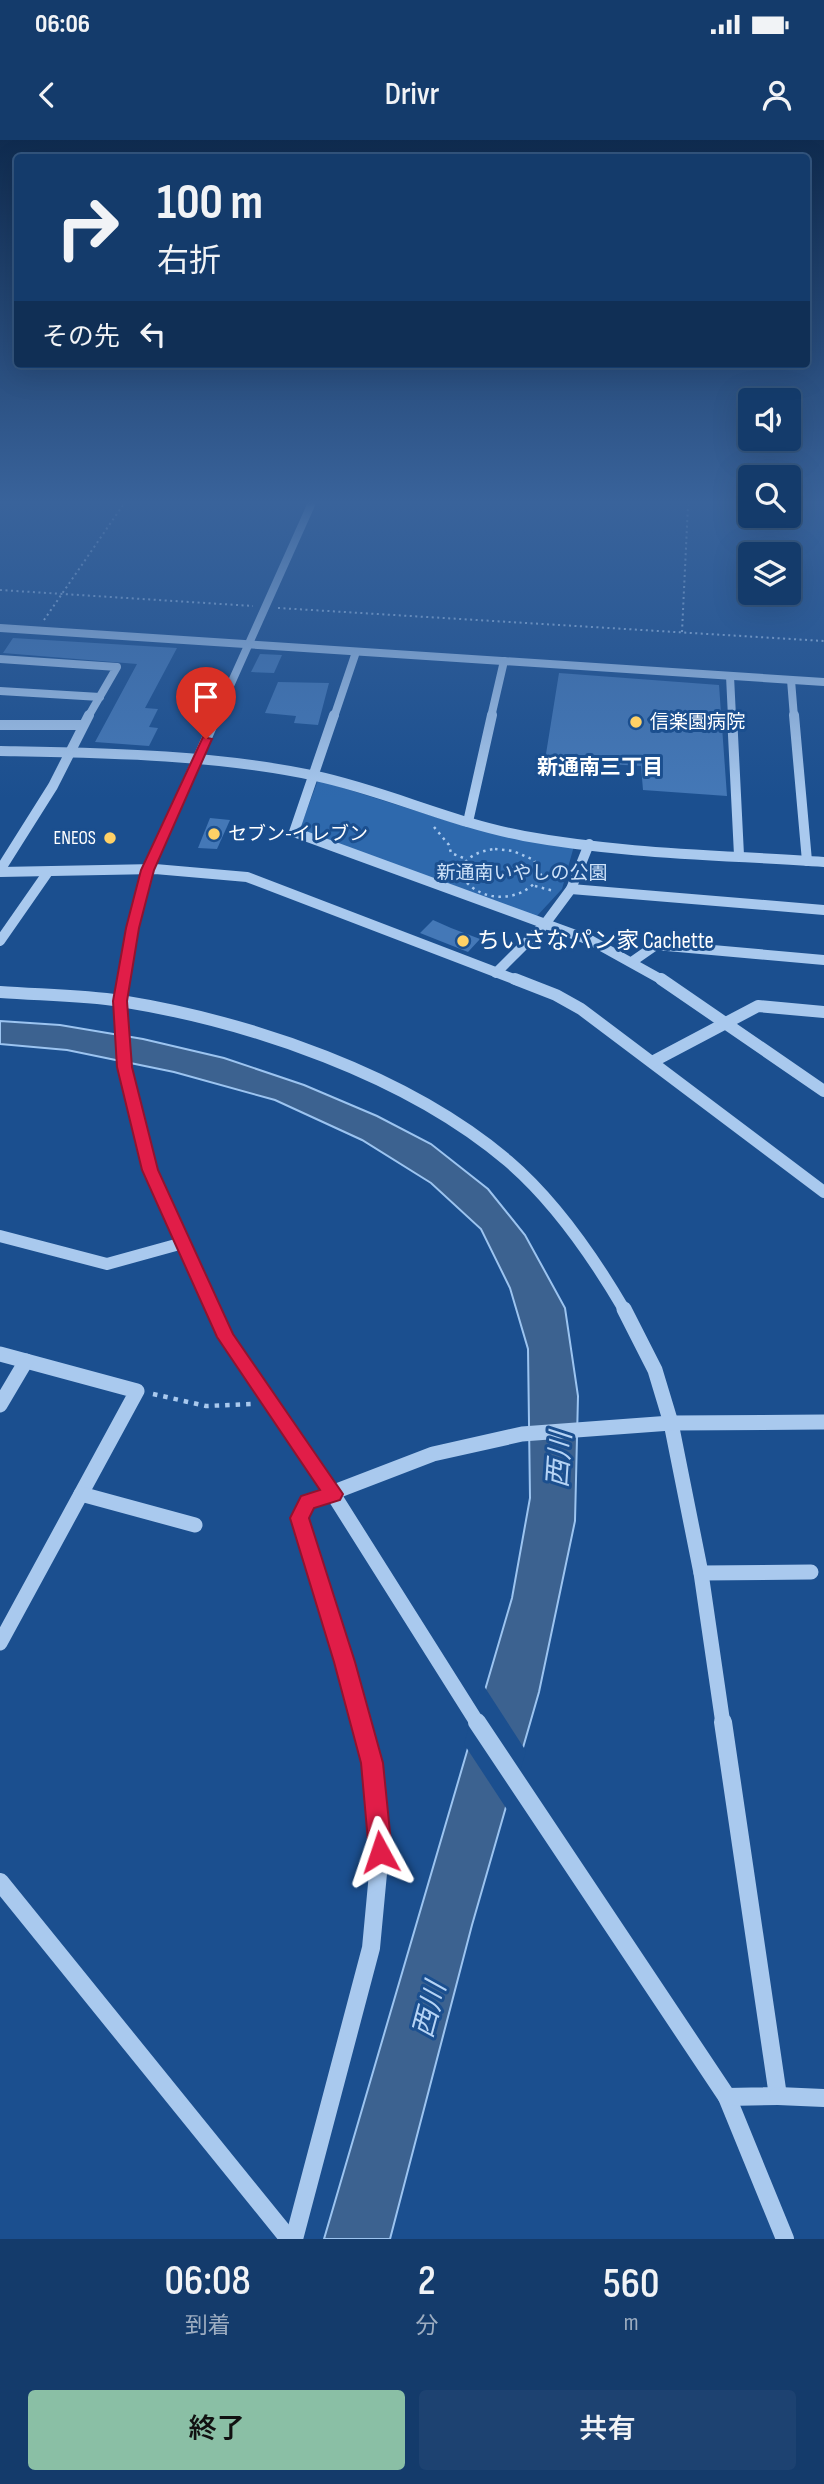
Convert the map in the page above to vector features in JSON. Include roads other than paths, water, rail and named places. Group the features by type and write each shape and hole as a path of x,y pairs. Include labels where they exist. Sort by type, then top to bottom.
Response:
{"street":[{"path":"267,603 148,870 132,928 120,1001 120,1020 125,1067 150,1170 226,1337 333,1494 460,1695 727,2097 785,2239"},
{"path":"0,628 824,682"},
{"path":"356,652 294,832 592,941 633,961 725,1021 824,1091"},
{"path":"0,659 117,667 83,725 53,786 0,871"},
{"path":"468,821 504,661"},
{"path":"730,676 739,856"},
{"path":"791,680 807,860"},
{"path":"0,691 100,697"},
{"path":"0,725 83,725"},
{"path":"0,751 70,752 253,765 315,776 383,793 468,821 522,835 589,844 824,862"},
{"path":"496,973 544,924 571,889 589,844"},
{"path":"0,871 216,871 247,877 556,995 581,1009 824,1192"},
{"path":"0,941 48,872"},
{"path":"571,889 824,910"},
{"path":"633,961 656,945 824,960"},
{"path":"0,992 120,1001 217,1022 287,1043 345,1065 394,1087 454,1121 509,1162 549,1203 589,1256 623,1308 655,1370 671,1423 701,1573 779,2096"},
{"path":"652,1062 725,1021 758,1006 824,1012"},
{"path":"0,1236 107,1264 183,1243"},
{"path":"0,1354 137,1391 0,1643"},
{"path":"0,1405 26,1361"},
{"path":"291,2239 371,1948 380,1852 372,1763 345,1662 299,1518 308,1502 433,1454 522,1434 671,1423 824,1422"},
{"path":"81,1494 195,1525"},
{"path":"701,1573 811,1572"},
{"path":"0,1882 291,2239"},
{"path":"727,2097 824,2098"}],"water":[{"name":"西川","path":"0,1021 60,1025 143,1039 224,1058 304,1085 377,1116 431,1144 488,1189 525,1235 565,1308 578,1396 575,1521 539,1692 472,1925 390,2239 324,2239 512,1598 530,1498 528,1349 510,1288 481,1229 431,1183 362,1140 275,1100 174,1072 67,1050 0,1044"}],"place":[{"name":"信楽園病院","path":"636,722"},
{"name":"セブン-イレブン","path":"214,834"},
{"name":"ENEOS","path":"110,838"},
{"name":"ちいさなパン家 Cachette","path":"463,941"}],"district":[{"name":"新通南三丁目","path":"600,767"}],"park label":[{"name":"新通南いやしの公園","path":"522,873"}]}
